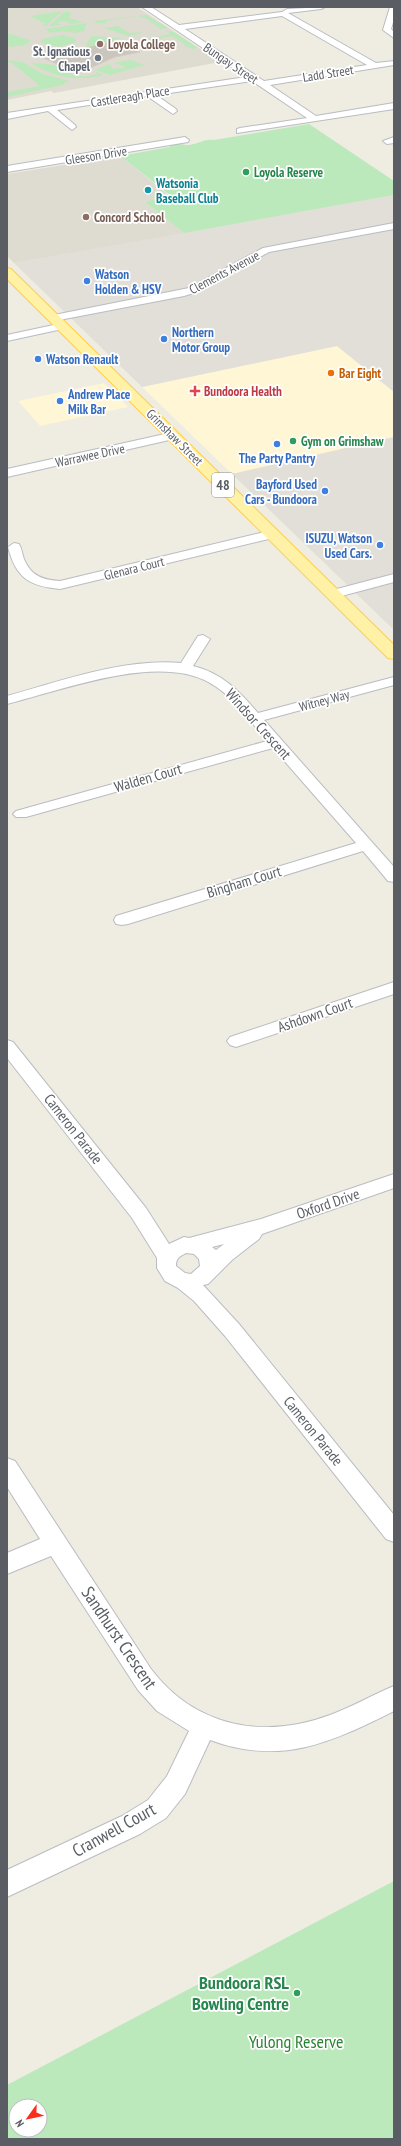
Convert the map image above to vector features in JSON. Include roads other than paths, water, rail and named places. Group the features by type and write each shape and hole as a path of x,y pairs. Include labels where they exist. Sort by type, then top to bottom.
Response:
{"main road":[{"name":"Grimshaw Street","path":"7,272 394,654"}],"street":[{"name":"Bungay Street","path":"146,7 315,119"},
{"path":"177,28 321,7"},
{"path":"394,7 387,30 394,36"},
{"path":"283,12 375,66"},
{"name":"Ladd Street","path":"262,84 394,63"},
{"name":"Castlereagh Place","path":"7,116 50,108 253,78"},
{"path":"148,93 173,111"},
{"path":"240,131 394,106"},
{"path":"50,108 72,127"},
{"name":"Gleeson Drive","path":"7,169 185,140"},
{"name":"Clements Avenue","path":"7,338 58,322 193,290 255,255 279,247 394,226"},
{"name":"Warrawee Drive","path":"7,473 174,436"},
{"name":"Glenara Court","path":"14,547 19,565 29,577 41,583 60,585 273,534"},
{"path":"334,594 394,578"},
{"path":"185,668 203,639"},
{"name":"Windsor Crescent","path":"7,700 141,666 169,666 185,668 202,673 225,686 394,877"},
{"name":"Witney Way","path":"254,718 394,681"},
{"name":"Walden Court","path":"21,814 276,743"},
{"name":"Bingham Court","path":"122,920 366,845"},
{"name":"Ashdown Court","path":"236,1041 394,988"},
{"name":"Cameron Parade","path":"7,1046 138,1213 167,1257"},
{"name":"Oxford Drive","path":"188,1245 262,1226 394,1181"},
{"name":"Cameron Parade","path":"138,1213 188,1245"},
{"name":"Oxford Drive","path":"209,1270 238,1242 262,1226"},
{"path":"188,1245 204,1251 211,1262 209,1270 197,1280 184,1281 172,1276 168,1272 166,1267 167,1257 171,1251 188,1245"},
{"name":"Cameron Parade","path":"209,1270 215,1297 232,1330"},
{"name":"Cameron Parade","path":"184,1281 201,1295 232,1330 394,1532"},
{"name":"Sandhurst Crescent","path":"7,1468 150,1687 166,1703 184,1716 204,1725 241,1737 264,1740 288,1739 314,1733 342,1723 394,1698"},
{"path":"7,1564 55,1543"},
{"name":"Cranwell Court","path":"7,1884 131,1825 160,1806 177,1784 204,1725"}],"place":[{"name":"Loyola College","path":"100,44"},
{"name":"St. Ignatious Chapel","path":"98,58"},
{"name":"Loyola Reserve","path":"246,172"},
{"name":"Watsonia Baseball Club","path":"148,190"},
{"name":"Concord School","path":"86,217"},
{"name":"Watson Holden & HSV","path":"87,281"},
{"name":"Northern Motor Group","path":"164,339"},
{"name":"Watson Renault","path":"38,359"},
{"name":"Bar Eight","path":"331,373"},
{"name":"Bundoora Health","path":"195,391"},
{"name":"Andrew Place Milk Bar","path":"60,401"},
{"name":"Gym on Grimshaw","path":"293,441"},
{"name":"The Party Pantry","path":"277,444"},
{"name":"Bayford Used Cars - Bundoora","path":"325,491"},
{"name":"ISUZU, Watson Used Cars.","path":"380,545"},
{"name":"Bundoora RSL Bowling Centre","path":"297,1993"}],"park label":[{"name":"Yulong Reserve","path":"296,2042"}]}
